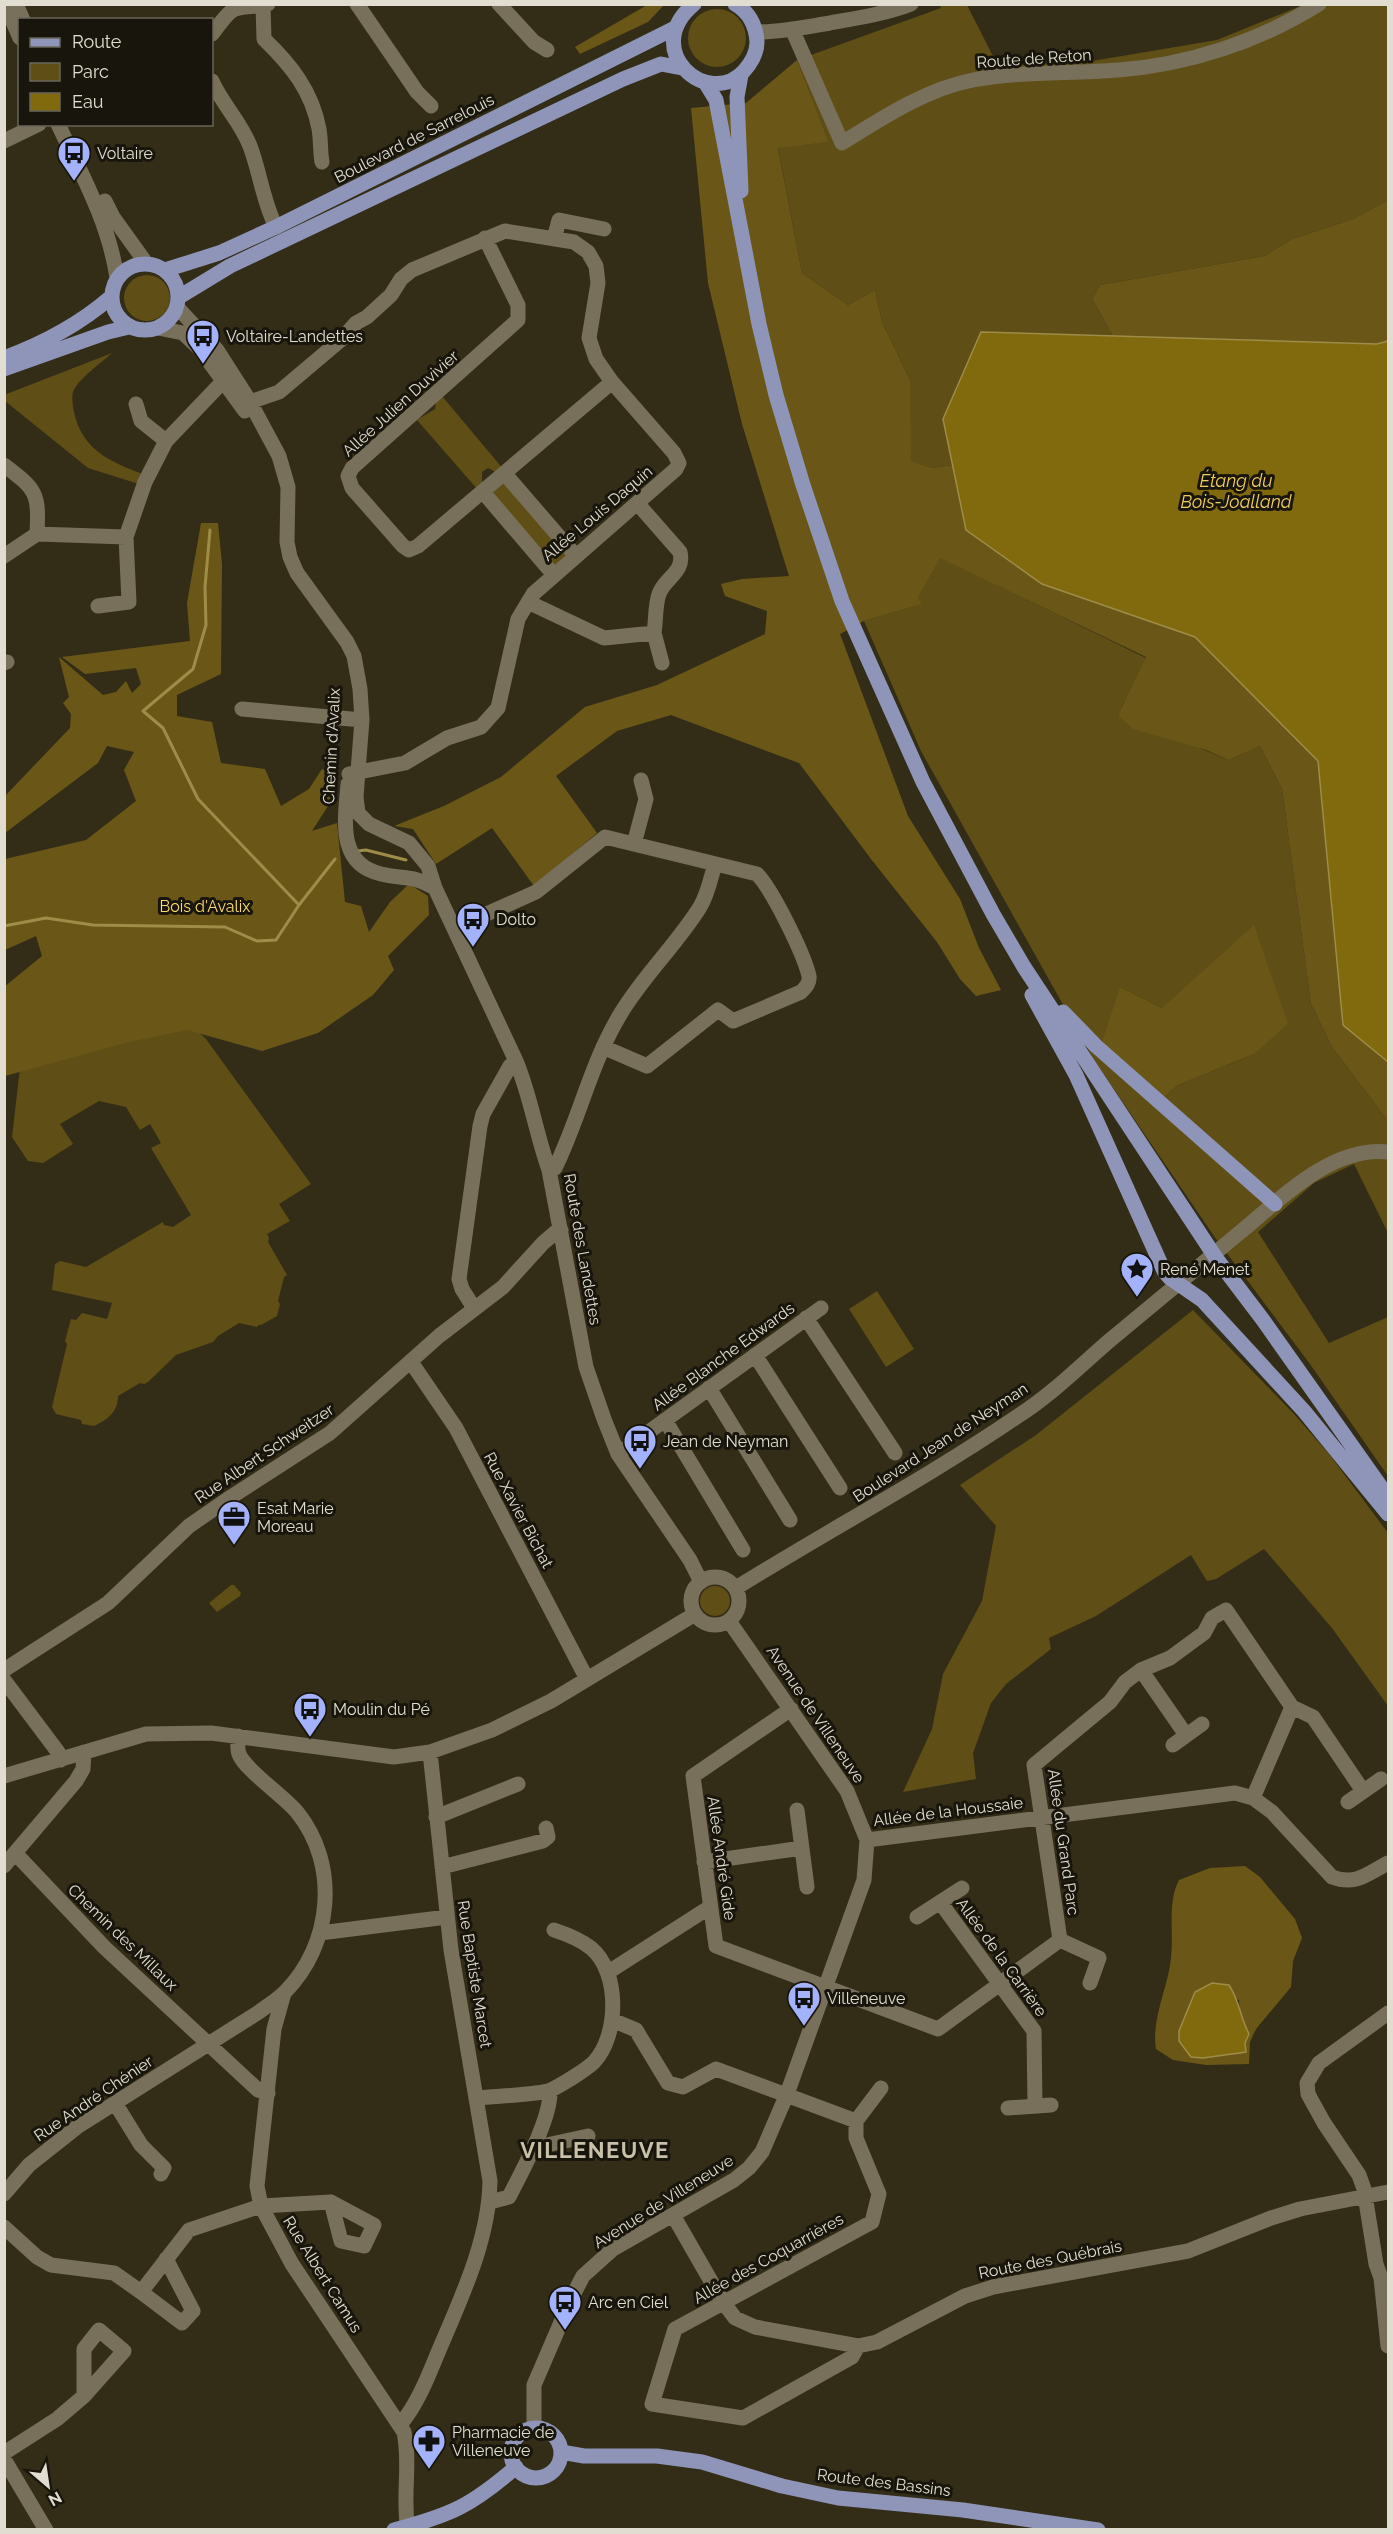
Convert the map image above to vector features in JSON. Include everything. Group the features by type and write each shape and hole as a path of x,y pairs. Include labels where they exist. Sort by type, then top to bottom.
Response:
{"main road":[{"path":"694,4 682,14 675,28 674,49 682,68 692,77 705,82 724,82 741,75"},
{"path":"735,4 751,18 756,32 757,48 751,63 741,75 736,96 745,260"},
{"name":"Boulevard de Sarrelouis","path":"165,270 219,253 276,227 675,28"},
{"name":"Boulevard de Sarrelouis","path":"178,302 230,266 623,79 661,64 682,68"},
{"path":"705,82 717,100 745,260 776,395 803,485 842,602 928,793 1024,967 1216,1258 1389,1497"},
{"path":"4,358 34,347 97,309 111,297 117,278 125,270 135,265 146,263 165,270 173,278 178,302 166,323 158,328 148,331 129,327 108,332 4,369"},
{"path":"111,297 116,314 129,327"},
{"path":"1024,967 1042,981 1065,1014 1096,1046 1275,1204"},
{"path":"1024,967 1029,989 1076,1075 1164,1271 1202,1300 1289,1394 1389,1514"},
{"path":"534,2428 548,2431 555,2436 561,2452 556,2467 543,2476 527,2476 516,2468 512,2459 513,2443 524,2431 534,2428"},
{"name":"Route des Bassins","path":"561,2452 584,2456 657,2456 702,2462 782,2486 838,2498 881,2504 963,2510 1098,2529"},
{"path":"403,2528 459,2510 477,2500 516,2468"}],"street":[{"path":"357,4 417,92 431,106"},
{"path":"499,4 534,42 548,50"},
{"path":"756,32 792,29 895,11 911,4"},
{"name":"Route de Reton","path":"792,29 842,143 927,95 950,86 973,80 1009,76 1120,70 1184,60 1254,38 1295,19 1319,4"},
{"path":"213,32 223,8 266,5 264,39 290,64 310,100 319,130 322,162"},
{"path":"16,8 18,23"},
{"path":"213,83 219,98 239,123 250,144 270,215 276,227"},
{"path":"4,141 35,126"},
{"path":"59,126 104,222 117,278"},
{"path":"70,126 113,217 146,263"},
{"path":"554,239 559,220 604,229"},
{"name":"Allée Louis Daquin","path":"245,403 279,392 391,295 401,279 412,270 505,231 574,242 588,252 596,266 598,283 589,338 596,359 612,382 674,453 679,463 676,469 638,504 575,555 533,594 518,620 498,708 493,717 481,727 447,738 405,763 353,774"},
{"name":"Allée Julien Duvivier","path":"485,238 518,305 518,320 352,468 348,476 352,488 409,550 418,546 612,382"},
{"name":"Chemin d'Avalix","path":"178,302 191,324 206,336 245,403 277,470 281,498 280,543 287,568 346,657 353,686 357,719 353,774 345,831 350,851 362,868 382,875 412,877 435,888"},
{"name":"Chemin d'Avalix","path":"158,328 183,333 228,376"},
{"path":"98,606 129,602 126,537 145,482 166,441 228,376"},
{"path":"136,404 141,421 166,441"},
{"path":"4,465 29,484 39,502 38,534"},
{"path":"505,474 575,555"},
{"path":"483,492 553,574"},
{"path":"638,504 680,552 682,561 680,568 659,592 654,633 662,663"},
{"path":"4,556 38,534 126,537"},
{"path":"528,602 604,638 654,633"},
{"path":"242,709 357,719"},
{"name":"Chemin d'Avalix","path":"353,774 358,813 369,824 409,843 428,866 435,888 526,1085 540,1145 549,1170"},
{"path":"634,844 646,799 641,780"},
{"path":"455,928 536,892 605,837 757,874 764,881 790,929 809,977 807,986 801,992 733,1021 718,1010 647,1066 603,1047"},
{"name":"Route des Landettes","path":"701,1582 690,1560 618,1454 586,1367 549,1170 555,1168 564,1149 592,1068 603,1047 622,1012 702,904 715,864"},
{"path":"474,1308 462,1289 459,1279 480,1126 483,1114 510,1066 516,1061"},
{"name":"Boulevard Jean de Neyman","path":"736,1588 903,1489 1020,1415 1275,1204 1334,1161 1374,1150 1389,1152"},
{"name":"Rue Albert Schweitzer","path":"4,1670 108,1603 189,1526 237,1492 330,1433 474,1308 503,1287 543,1243 561,1230"},
{"name":"Allée Blanche Edwards","path":"618,1454 821,1308"},
{"path":"806,1318 896,1453"},
{"path":"755,1355 840,1488"},
{"name":"Rue Xavier Bichat","path":"411,1362 456,1428 587,1679"},
{"path":"709,1388 790,1520"},
{"path":"665,1419 743,1550"},
{"path":"716,1577 724,1579 736,1588 739,1595 738,1610 729,1621 714,1626 700,1620 695,1614 692,1608 692,1593 701,1582 716,1577"},
{"name":"Allée du Grand Parc","path":"825,1986 938,2029 1060,1940 1040,1818 1034,1765 1110,1702 1125,1682 1141,1670 1170,1658 1204,1633 1212,1617 1226,1610 1292,1707"},
{"path":"4,1776 146,1734 197,1732 394,1757 430,1752 492,1730 551,1701 695,1614"},
{"name":"Avenue de Villeneuve","path":"534,2428 534,2385 583,2276 613,2249 734,2180 749,2168 771,2136 864,1880 867,1840 847,1791 729,1621"},
{"path":"1141,1670 1186,1735"},
{"path":"4,1680 58,1752 61,1760"},
{"path":"1363,1791 1313,1716 1292,1707 1253,1798 1291,1830 1332,1877 1343,1881 1355,1881 1389,1863"},
{"name":"Allée André Gide","path":"791,1709 693,1776 716,1946 825,1986"},
{"path":"1173,1745 1202,1724"},
{"name":"Rue Albert Camus","path":"210,2043 284,1993 300,1973 320,1933 326,1904 326,1882 321,1859 298,1814 270,1785 246,1766 238,1753 238,1736"},
{"path":"4,1866 76,1781 83,1769 84,1752"},
{"name":"Rue Baptiste Marcet","path":"400,2424 409,2414 423,2388 451,2322 480,2247 490,2202 490,2181 478,2098 447,1917 430,1752"},
{"path":"1348,1802 1382,1779"},
{"path":"436,1817 518,1784"},
{"name":"Allée de la Houssaie","path":"867,1840 1235,1793 1253,1798"},
{"path":"797,1810 807,1887"},
{"path":"441,1867 543,1842 548,1837 546,1827"},
{"path":"704,1862 802,1848"},
{"name":"Chemin des Millaux","path":"15,1853 104,1947 210,2043"},
{"name":"Allée de la Carrière","path":"917,1917 962,1887"},
{"name":"Allée de la Carrière","path":"940,1902 1034,2031 1035,2106"},
{"path":"610,1971 710,1907"},
{"path":"320,1933 447,1917"},
{"path":"478,2098 550,2091 594,2063 605,2045 612,2020 610,1971 592,1948 570,1935 554,1930"},
{"path":"1060,1940 1100,1958 1090,1983"},
{"name":"Rue Albert Camus","path":"284,1993 274,2029 257,2186 261,2206 307,2289 400,2424"},
{"path":"259,2012 265,2014 274,2029"},
{"path":"1389,2013 1319,2063 1307,2083 1308,2094 1324,2123 1359,2175 1376,2264 1381,2278 1389,2346"},
{"path":"612,2020 636,2030 668,2083 683,2087 716,2069 856,2121 881,2088"},
{"path":"210,2043 258,2090 268,2093"},
{"name":"Rue André Chénier","path":"4,2194 49,2148 210,2043"},
{"path":"490,2202 509,2197 533,2148 550,2100 550,2091"},
{"path":"115,2103 141,2145 164,2168 161,2174"},
{"path":"1008,2108 1051,2105"},
{"name":"Allée des Coquarrières","path":"742,2418 652,2404 675,2329 872,2222 879,2194 856,2138 856,2121"},
{"path":"533,2148 588,2136"},
{"name":"Route des Québrais","path":"742,2418 846,2361 852,2357 858,2346 878,2342 965,2296 993,2287 1188,2251 1300,2209 1389,2192"},
{"path":"141,2292 189,2230 261,2206 331,2202"},
{"path":"674,2215 723,2302 735,2318 755,2327 858,2346"},
{"path":"4,2227 37,2257 51,2265 114,2273 182,2323 193,2311 166,2259"},
{"path":"4,2453 57,2419 84,2396"},
{"path":"400,2424 406,2444 403,2528"},
{"path":"4,2460 46,2529"}],"green space":[{"path":"647,5 664,5 648,22 580,54 575,47"},
{"path":"940,5 967,5 998,66 1092,61 1217,40 1303,5 1388,5 1388,200 1353,219 1292,239 1264,256 1100,285 1092,299 1113,336 981,332 943,419 953,465 932,468 910,461 910,380 882,322 875,290 848,305 802,273 778,147 829,142 797,60 941,8"},
{"path":"717,9 728,11 741,22 746,38 744,49 733,62 717,67 706,65 693,54 688,38 690,27 701,14"},
{"path":"797,60 829,142 778,148 802,273 848,305 875,290 882,322 910,380 911,461 932,468 953,465 966,530 1042,584 1195,637 1318,761 1343,1025 1388,1062 1388,1121 1332,1047 1311,1004 1282,789 1260,746 1229,760 1206,750 1133,729 1118,715 1146,657 940,558 918,598 922,604 864,621 840,634 908,816 960,899 979,948 1001,990 976,996 960,979 937,942 799,763 671,715 617,731 556,776 597,833 534,886 492,828 436,864 413,829 394,826 444,806 501,777 585,707 657,685 765,634 767,611 725,596 721,584 742,579 789,576 742,424 708,283 691,108 746,103"},
{"path":"1388,200 1388,341 1377,344 1113,336 1092,299 1100,285 1264,256 1292,239 1353,219"},
{"path":"147,275 163,282 170,298 163,314 147,321 131,314 124,298 131,282"},
{"path":"112,353 75,387 72,395 76,420 94,449 112,461 145,475 139,484 88,468 5,401 4,395"},
{"path":"442,396 504,470 499,474 488,468 482,472 482,481 485,485 478,490 417,420 435,409 436,402"},
{"path":"503,483 509,484 567,553 567,558 557,566 550,565 493,499 493,491"},
{"name":"Bois d'Avalix","path":"201,523 218,523 222,564 221,674 177,695 177,716 212,722 221,763 265,769 281,806 309,789 322,769 336,775 337,792 312,831 337,823 345,902 361,906 369,932 390,902 409,884 428,896 429,915 388,956 394,970 373,995 318,1033 262,1051 187,1030 129,1042 5,1076 4,987 42,956 36,936 5,950 5,859 86,840 136,801 124,770 134,752 107,746 98,763 5,833 5,796 70,728 71,714 63,703 69,697 59,657 103,695 116,692 126,681 132,693 141,684 136,668 85,674 62,657 190,641 187,603"},
{"path":"940,557 1146,658 1118,715 1229,760 1260,746 1282,789 1311,1004 1332,1047 1388,1121 1388,1233 1354,1164 1314,1183 1258,1232 1329,1343 1388,1317 1388,1476 1310,1364 1214,1236 1094,1060 921,751 864,621 921,604 918,598","holes":["1120,987 1254,1054 1178,1085 1156,1104"]},
{"path":"1254,925 1288,1024 1254,1054 1178,1085 1156,1104 1097,1057 1120,987 1162,1008"},
{"path":"189,1023 206,1039 311,1184 279,1204 290,1221 267,1234 268,1242 287,1275 284,1277 278,1301 280,1304 277,1316 257,1327 239,1323 218,1336 213,1342 176,1355 148,1382 140,1383 118,1396 112,1414 104,1420 94,1426 82,1424 81,1420 56,1414 52,1407 67,1344 65,1341 71,1319 76,1320 82,1313 107,1319 112,1303 52,1290 55,1264 60,1261 86,1267 163,1222 164,1225 173,1227 191,1215 151,1148 161,1143 150,1124 140,1130 126,1107 99,1101 60,1124 73,1144 43,1163 28,1161 12,1137 20,1068"},
{"path":"877,1291 914,1349 886,1367 849,1309"},
{"path":"1193,1310 1294,1414 1329,1454 1388,1533 1388,1706 1332,1628 1264,1549 1216,1579 1207,1581 1191,1555 1096,1616 1049,1638 1051,1649 1006,1684 991,1703 973,1753 976,1779 903,1792 932,1729 943,1674 982,1601 996,1526 960,1485 1036,1435"},
{"path":"234,1585 241,1593 240,1596 217,1612 209,1603"},
{"path":"715,1586 726,1590 730,1601 726,1612 715,1616 704,1612 700,1601 704,1590"},
{"path":"1245,1866 1260,1877 1295,1919 1302,1938 1293,1961 1291,1987 1256,2029 1250,2042 1249,2064 1206,2065 1173,2060 1156,2049 1156,2026 1171,1958 1172,1908 1175,1889 1179,1880 1210,1868","holes":["1195,1992 1239,2000 1240,2018 1249,2034 1245,2043 1246,2052 1203,2058 1191,2057 1179,2031"]}],"water":[{"name":"Étang du Bois-Joalland","path":"981,332 1377,344 1388,341 1388,1062 1343,1025 1318,761 1195,637 1042,584 966,530 943,419"},
{"path":"1212,1983 1229,1985 1233,1991 1249,2034 1245,2043 1246,2052 1203,2058 1191,2057 1179,2041 1179,2031 1195,1992"}],"waterway":[{"path":"4,926 46,918 93,925 225,927 257,941 276,940 299,905 198,799 163,728 143,711 193,669 206,625 205,587 210,530"},
{"path":"357,851 366,850 406,860"},
{"path":"299,905 335,859"}],"place":[{"name":"Voltaire","path":"74,182"},
{"name":"Voltaire-Landettes","path":"203,365"},
{"name":"Dolto","path":"473,948"},
{"name":"René Menet","path":"1137,1298"},
{"name":"Jean de Neyman","path":"640,1470"},
{"name":"Esat Marie Moreau","path":"234,1546"},
{"name":"Moulin du Pé","path":"310,1738"},
{"name":"Villeneuve","path":"804,2027"},
{"name":"Arc en Ciel","path":"565,2331"},
{"name":"Pharmacie de Villeneuve","path":"429,2470"}],"district":[{"name":"VILLENEUVE","path":"595,2150"}]}
